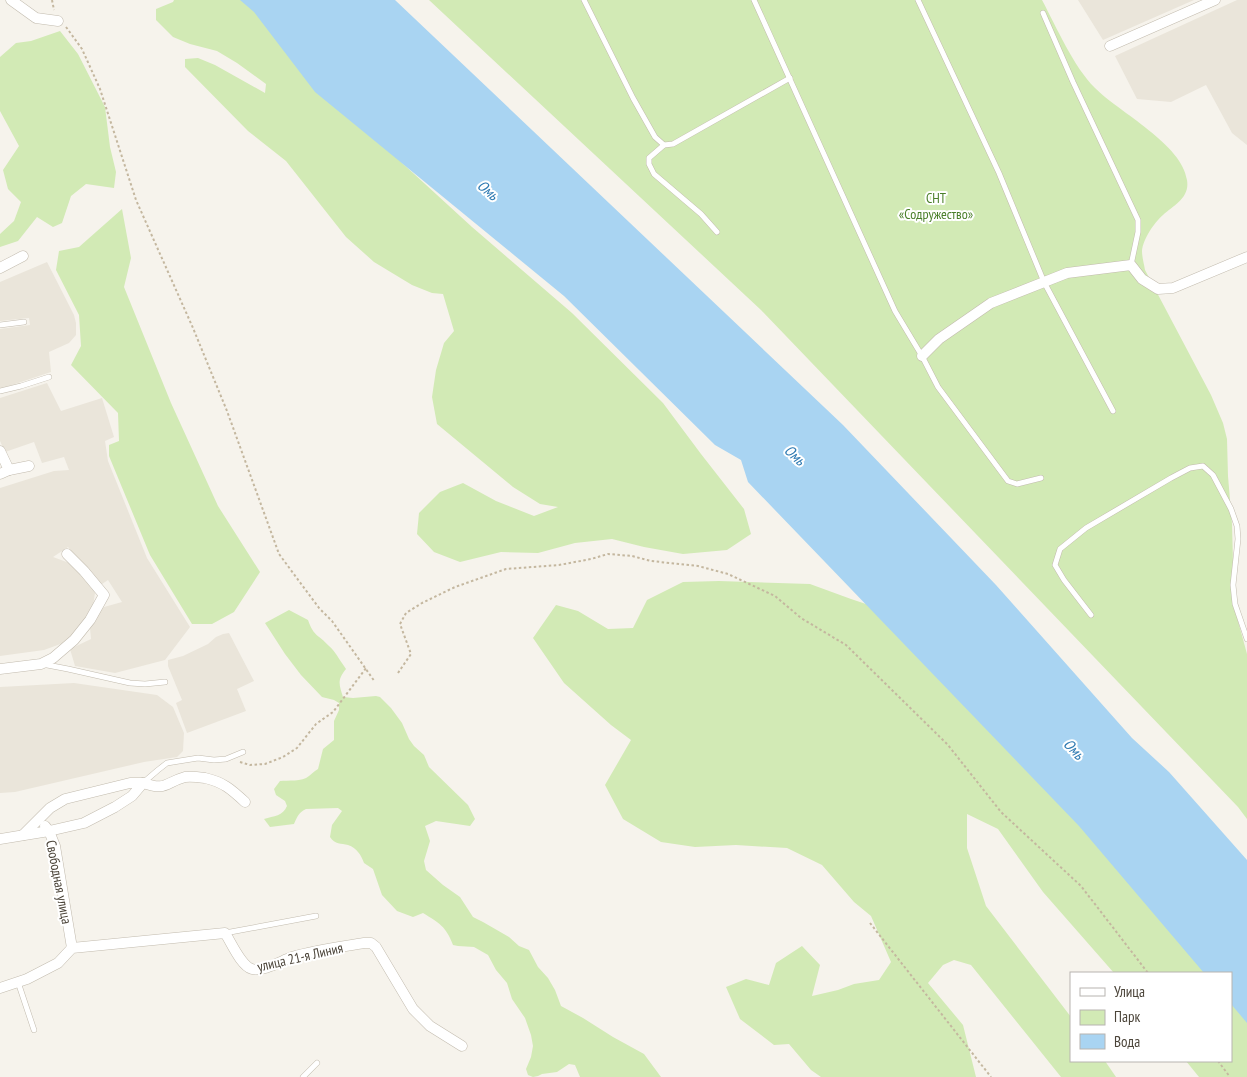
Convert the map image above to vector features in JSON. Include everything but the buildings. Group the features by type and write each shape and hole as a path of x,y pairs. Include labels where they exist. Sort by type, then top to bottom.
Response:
{"street":[{"path":"11,0 36,18 58,21"},
{"path":"1110,46 1215,0"},
{"path":"0,268 23,256"},
{"path":"922,356 939,339 991,303 1067,273 1131,265 1142,279 1158,290 1173,288 1247,257"},
{"path":"0,451 5,472 29,466"},
{"path":"0,669 41,664 54,658 74,640 90,620 104,596 84,570 67,554"},
{"path":"24,835 50,808 65,799 130,783 143,783 162,787 186,777 196,776 217,781 232,790 245,802"},
{"path":"0,839 84,823 132,796 143,783"},
{"name":"Свободная улица","path":"39,819 49,831 55,846 72,948"},
{"path":"0,988 27,979 58,963 72,948 226,932"},
{"name":"улица 21-я Линия","path":"226,932 243,962 251,969 260,970 293,957 371,943 376,947 414,1009 430,1026 462,1046"}],"lane":[{"path":"584,0 633,98 655,136 664,145"},
{"path":"754,0 895,312 922,356 938,387 1008,480 1017,484 1041,478"},
{"path":"918,0 1000,173 1044,282 1113,410"},
{"path":"1043,13 1073,82 1138,220 1138,232 1131,265"},
{"path":"717,232 701,214 654,174 649,164 649,158 664,145 672,144 790,78"},
{"path":"0,325 24,322"},
{"path":"0,392 49,377"},
{"path":"1091,615 1055,565 1060,550 1086,528 1171,478 1190,468 1203,466 1213,475 1231,509 1237,526 1238,539 1233,586 1235,604 1247,639"},
{"path":"41,664 130,683 165,682"},
{"path":"143,783 168,763 198,758 214,760 242,752"},
{"path":"226,932 316,916"},
{"path":"18,982 34,1030"},
{"path":"302,1077 317,1063"}],"path":[{"path":"58,21 69,30 82,49 100,89 136,200 193,328 227,412 279,554 319,608 332,622 375,682"},
{"path":"398,673 411,654 400,624 406,613 455,587 506,569 559,565 608,554 698,566 728,574 775,596 801,618 846,645 948,745 1001,812 1081,886 1147,972"},
{"path":"226,758 250,765 265,764 283,757 297,748 316,724 333,712 366,668"},
{"path":"870,923 991,1077"},
{"path":"1219,1062 1230,1077"}],"shaded area":[{"path":"1078,0 1194,0 1103,40"},
{"path":"1237,0 1247,0 1247,145 1232,133 1206,85 1171,102 1137,99 1115,56"},
{"path":"47,262 74,315 76,335 69,343 49,352 51,372 0,389 0,329 30,325 29,318 0,321 0,282"},
{"path":"47,383 61,411 102,398 114,437 105,441 108,461 147,558 190,627 165,660 115,673 75,666 70,649 91,639 90,628 97,614 104,607 122,602 108,580 99,586 68,547 53,557 72,564 88,581 95,593 93,606 84,626 66,642 44,650 0,656 0,488 54,471 69,470 64,457 42,463 34,442 5,452 0,441 0,398"},
{"path":"229,633 254,681 237,689 246,711 187,733 176,703 182,700 168,666 168,660 183,656 208,644 216,637"},
{"path":"74,683 157,695 173,707 184,733 183,751 177,757 144,762 15,792 0,793 0,687"}],"green space":[{"path":"174,0 250,0 353,118 472,227 572,313 663,403 744,509 751,534 727,550 683,554 612,539 575,543 538,553 501,552 460,562 434,552 417,534 419,513 440,492 463,483 496,501 534,516 558,507 540,504 513,487 437,424 432,397 436,370 444,343 454,331 443,294 432,293 412,285 374,262 346,237 286,161 248,131 185,67 185,59 198,58 215,65 265,93 266,84 237,63 217,51 190,44 173,37 156,20 156,9"},
{"name":"СНТ «Содружество»","path":"429,0 1042,0 1066,46 1087,79 1106,98 1148,130 1174,154 1183,167 1187,180 1184,196 1153,227 1144,241 1142,253 1145,270 1211,395 1223,423 1227,439 1232,524 1232,599 1247,654 1247,819 1238,807 761,310"},
{"path":"60,31 78,54 105,107 110,147 116,172 114,188 86,184 71,196 62,223 53,227 37,217 18,241 0,247 0,234 14,221 21,202 8,189 3,170 19,146 0,111 0,57 16,43 31,41"},
{"path":"122,209 131,258 124,287 171,403 218,506 260,572 234,612 212,624 192,624 150,555 109,456 109,445 119,441 118,413 71,365 81,346 79,315 56,270 59,251 79,247"},
{"path":"719,581 810,584 893,613 1212,972 1113,972 1043,892 998,829 967,814 967,848 986,906 1070,1016 1070,1062 1106,1062 1116,1077 1061,1077 971,965 954,960 943,965 928,983 963,1025 976,1077 821,1077 811,1070 789,1044 774,1045 740,1019 726,987 746,979 769,985 776,963 802,946 820,965 812,996 854,984 879,980 891,962 871,916 854,902 822,865 787,848 736,845 695,847 661,842 623,819 605,785 631,740 611,725 564,683 533,638 556,605 578,611 608,629 633,628 647,600 683,582"},
{"path":"289,610 308,620 314,633 333,650 346,669 341,676 340,682 343,697 380,697 402,723 409,739 424,755 429,767 468,805 475,819 470,826 436,821 425,826 430,841 424,861 426,870 460,897 473,917 509,937 519,946 529,950 538,967 548,978 555,990 561,1006 644,1054 661,1077 580,1077 575,1065 569,1064 557,1072 533,1077 528,1075 526,1069 533,1046 531,1035 525,1018 512,999 507,983 496,970 488,955 474,947 453,945 448,933 423,913 413,917 397,911 382,895 373,869 364,863 358,852 351,846 336,843 330,837 332,825 342,811 338,808 306,809 300,813 294,824 270,827 264,819 281,814 287,806 285,801 276,795 274,789 280,781 303,779 318,769 323,749 334,740 334,721 339,710 339,703 322,697 301,675 265,623"},
{"path":"1232,994 1247,1011 1247,1077 1199,1077 1187,1062 1232,1062"}],"water":[{"name":"Омь","path":"240,0 395,0 843,425 996,585 1132,738 1169,772 1247,860 1247,1023 1232,1005 1232,972 1203,972 1079,826 748,482 741,460 715,445 564,296 315,92 254,12"}]}
